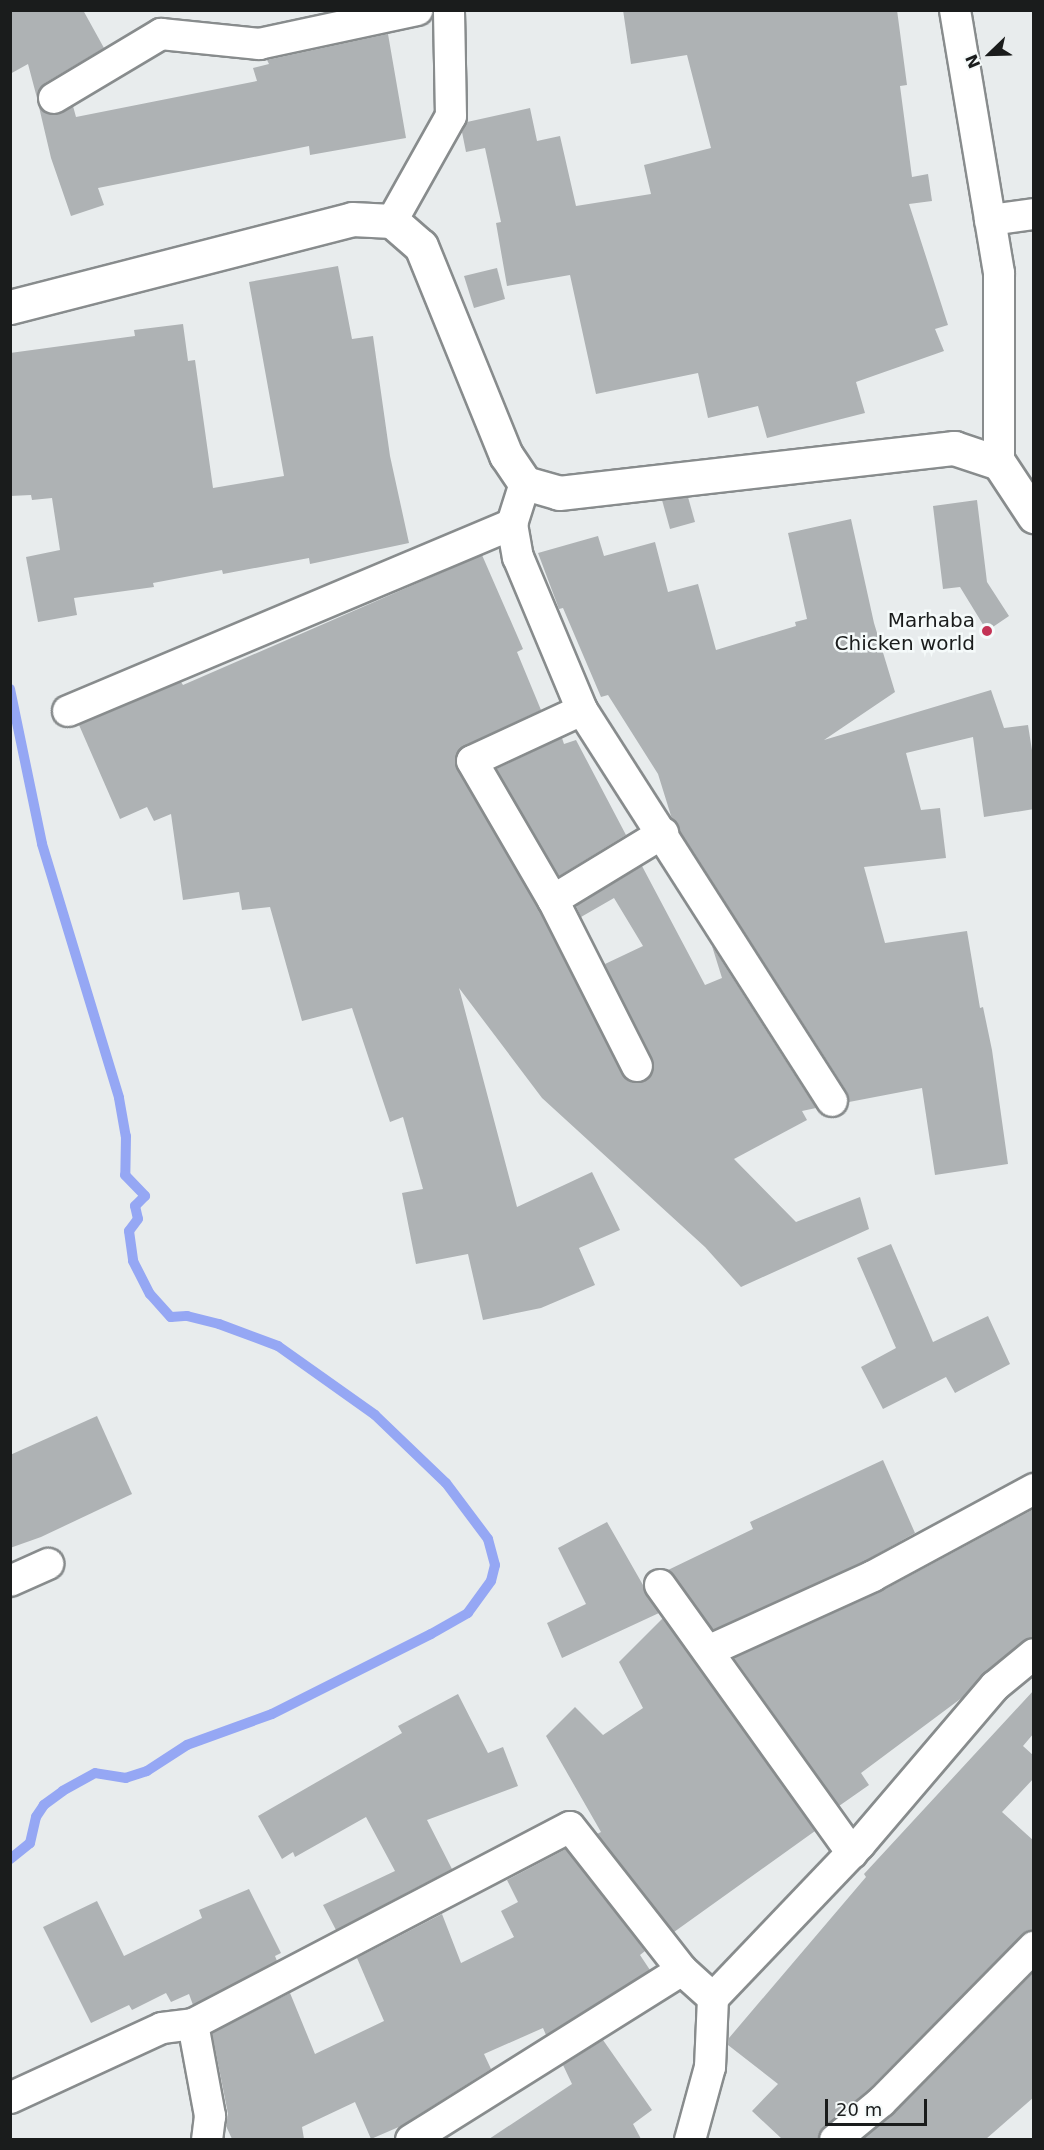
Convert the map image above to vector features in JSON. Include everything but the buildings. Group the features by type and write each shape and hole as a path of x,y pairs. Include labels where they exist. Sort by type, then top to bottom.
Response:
{"street":[{"path":"54,98 161,34 259,44 417,10"},
{"path":"392,221 451,116 448,10"},
{"path":"955,10 999,273 999,463 1034,516"},
{"path":"990,220 1034,214"},
{"path":"10,307 352,219 392,221 421,246 506,454 525,483 560,493 954,448 999,463"},
{"path":"525,483 512,524 518,557 582,710 663,833 832,1101"},
{"path":"68,711 512,524"},
{"path":"582,710 472,761 553,900 637,1066"},
{"path":"553,900 663,833"},
{"path":"708,1651 873,1576 1034,1489"},
{"path":"10,1581 48,1564"},
{"path":"660,1585 852,1853"},
{"path":"690,2139 710,2067 712,1998 852,1853 995,1686 1034,1654"},
{"path":"10,2098 162,2028 193,2024 570,1827 682,1970 712,1998"},
{"path":"835,2139 881,2102 1034,1947"},
{"path":"411,2139 682,1970"},
{"path":"193,2024 210,2116 207,2139"}],"waterway":[{"path":"10,689 42,844 119,1098 126,1136 125,1175 145,1196 135,1206 138,1219 129,1231 133,1261 150,1294 171,1317 187,1316 219,1324 278,1346 375,1415 446,1483 488,1539 495,1565 491,1581 468,1613 431,1634 272,1714 187,1745 147,1771 126,1778 95,1773 63,1791 44,1805 36,1817 30,1843 10,1859"}],"place":[{"name":"Marhaba Chicken world","path":"987,631"}]}
